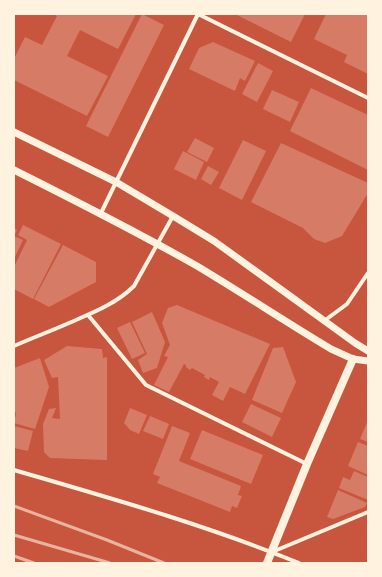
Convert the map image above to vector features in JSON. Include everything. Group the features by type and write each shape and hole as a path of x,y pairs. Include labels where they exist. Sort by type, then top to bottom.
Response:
{"main road":[{"path":"267,563 307,464 353,359"}],"street":[{"path":"101,213 198,14 368,98"},
{"path":"14,132 116,182 214,241 368,351"},
{"path":"14,170 101,213 198,267 331,349 353,359 368,361"},
{"path":"14,346 88,315 118,300 134,286 173,216"},
{"path":"324,321 347,304 368,273"},
{"path":"88,315 146,385 307,464"},
{"path":"14,470 167,516 272,552 299,563"},
{"path":"272,552 368,512"}],"building":[{"path":"54,14 136,14 118,49 80,30 67,56 108,76 87,116 14,80 14,59 25,37 42,45 57,16"},
{"path":"142,14 164,25 108,137 86,126"},
{"path":"235,14 305,14 291,42"},
{"path":"326,14 368,14 368,74 344,62 347,55 314,39"},
{"path":"213,42 255,61 245,81 240,78 235,91 189,69 199,48"},
{"path":"258,63 273,71 257,102 242,94"},
{"path":"311,88 368,115 368,170 290,131"},
{"path":"272,90 299,102 290,122 263,109"},
{"path":"195,138 214,148 207,162 187,152"},
{"path":"243,140 266,151 242,200 219,188"},
{"path":"281,143 368,183 368,193 342,236 325,243 314,239 303,228 251,202"},
{"path":"183,151 204,162 196,180 174,169"},
{"path":"208,166 219,172 211,185 201,179"},
{"path":"23,225 61,244 33,299 14,289 14,267 27,240 18,235"},
{"path":"14,228 17,230 14,236"},
{"path":"14,236 23,240 14,259"},
{"path":"63,245 96,262 96,282 49,307 34,299"},
{"path":"177,305 270,344 245,394 230,387 223,401 212,395 219,382 210,377 209,380 204,377 205,375 192,368 190,370 184,364 169,392 154,385 168,357 164,356 170,345 162,323 168,308"},
{"path":"152,312 165,342 157,368 143,373 138,360 147,354 132,322"},
{"path":"130,322 145,353 132,359 117,328"},
{"path":"67,346 102,349 103,358 107,357 107,460 50,458 44,452 43,424 49,409 56,408 52,418 60,419 58,377 52,378 44,360"},
{"path":"283,347 296,382 282,413 252,400 273,348"},
{"path":"40,358 49,387 35,429 14,423 16,414 14,408 14,368"},
{"path":"251,404 281,418 272,437 242,422"},
{"path":"130,408 147,415 139,434 130,430 124,423"},
{"path":"150,416 169,424 163,439 143,431"},
{"path":"368,420 368,442 360,439"},
{"path":"14,426 33,431 28,451 14,448"},
{"path":"172,426 190,433 179,461 241,486 238,495 242,496 237,508 232,506 230,512 157,483 160,477 153,474"},
{"path":"202,430 263,455 251,484 190,459"},
{"path":"358,442 368,446 368,475 348,466"},
{"path":"354,471 368,477 368,500 339,488 343,477 350,480"},
{"path":"338,490 367,503 365,507 333,519 327,517"}],"railway":[{"path":"14,506 107,540 164,563"},
{"path":"14,535 110,563"},
{"path":"14,556 34,563"}]}
